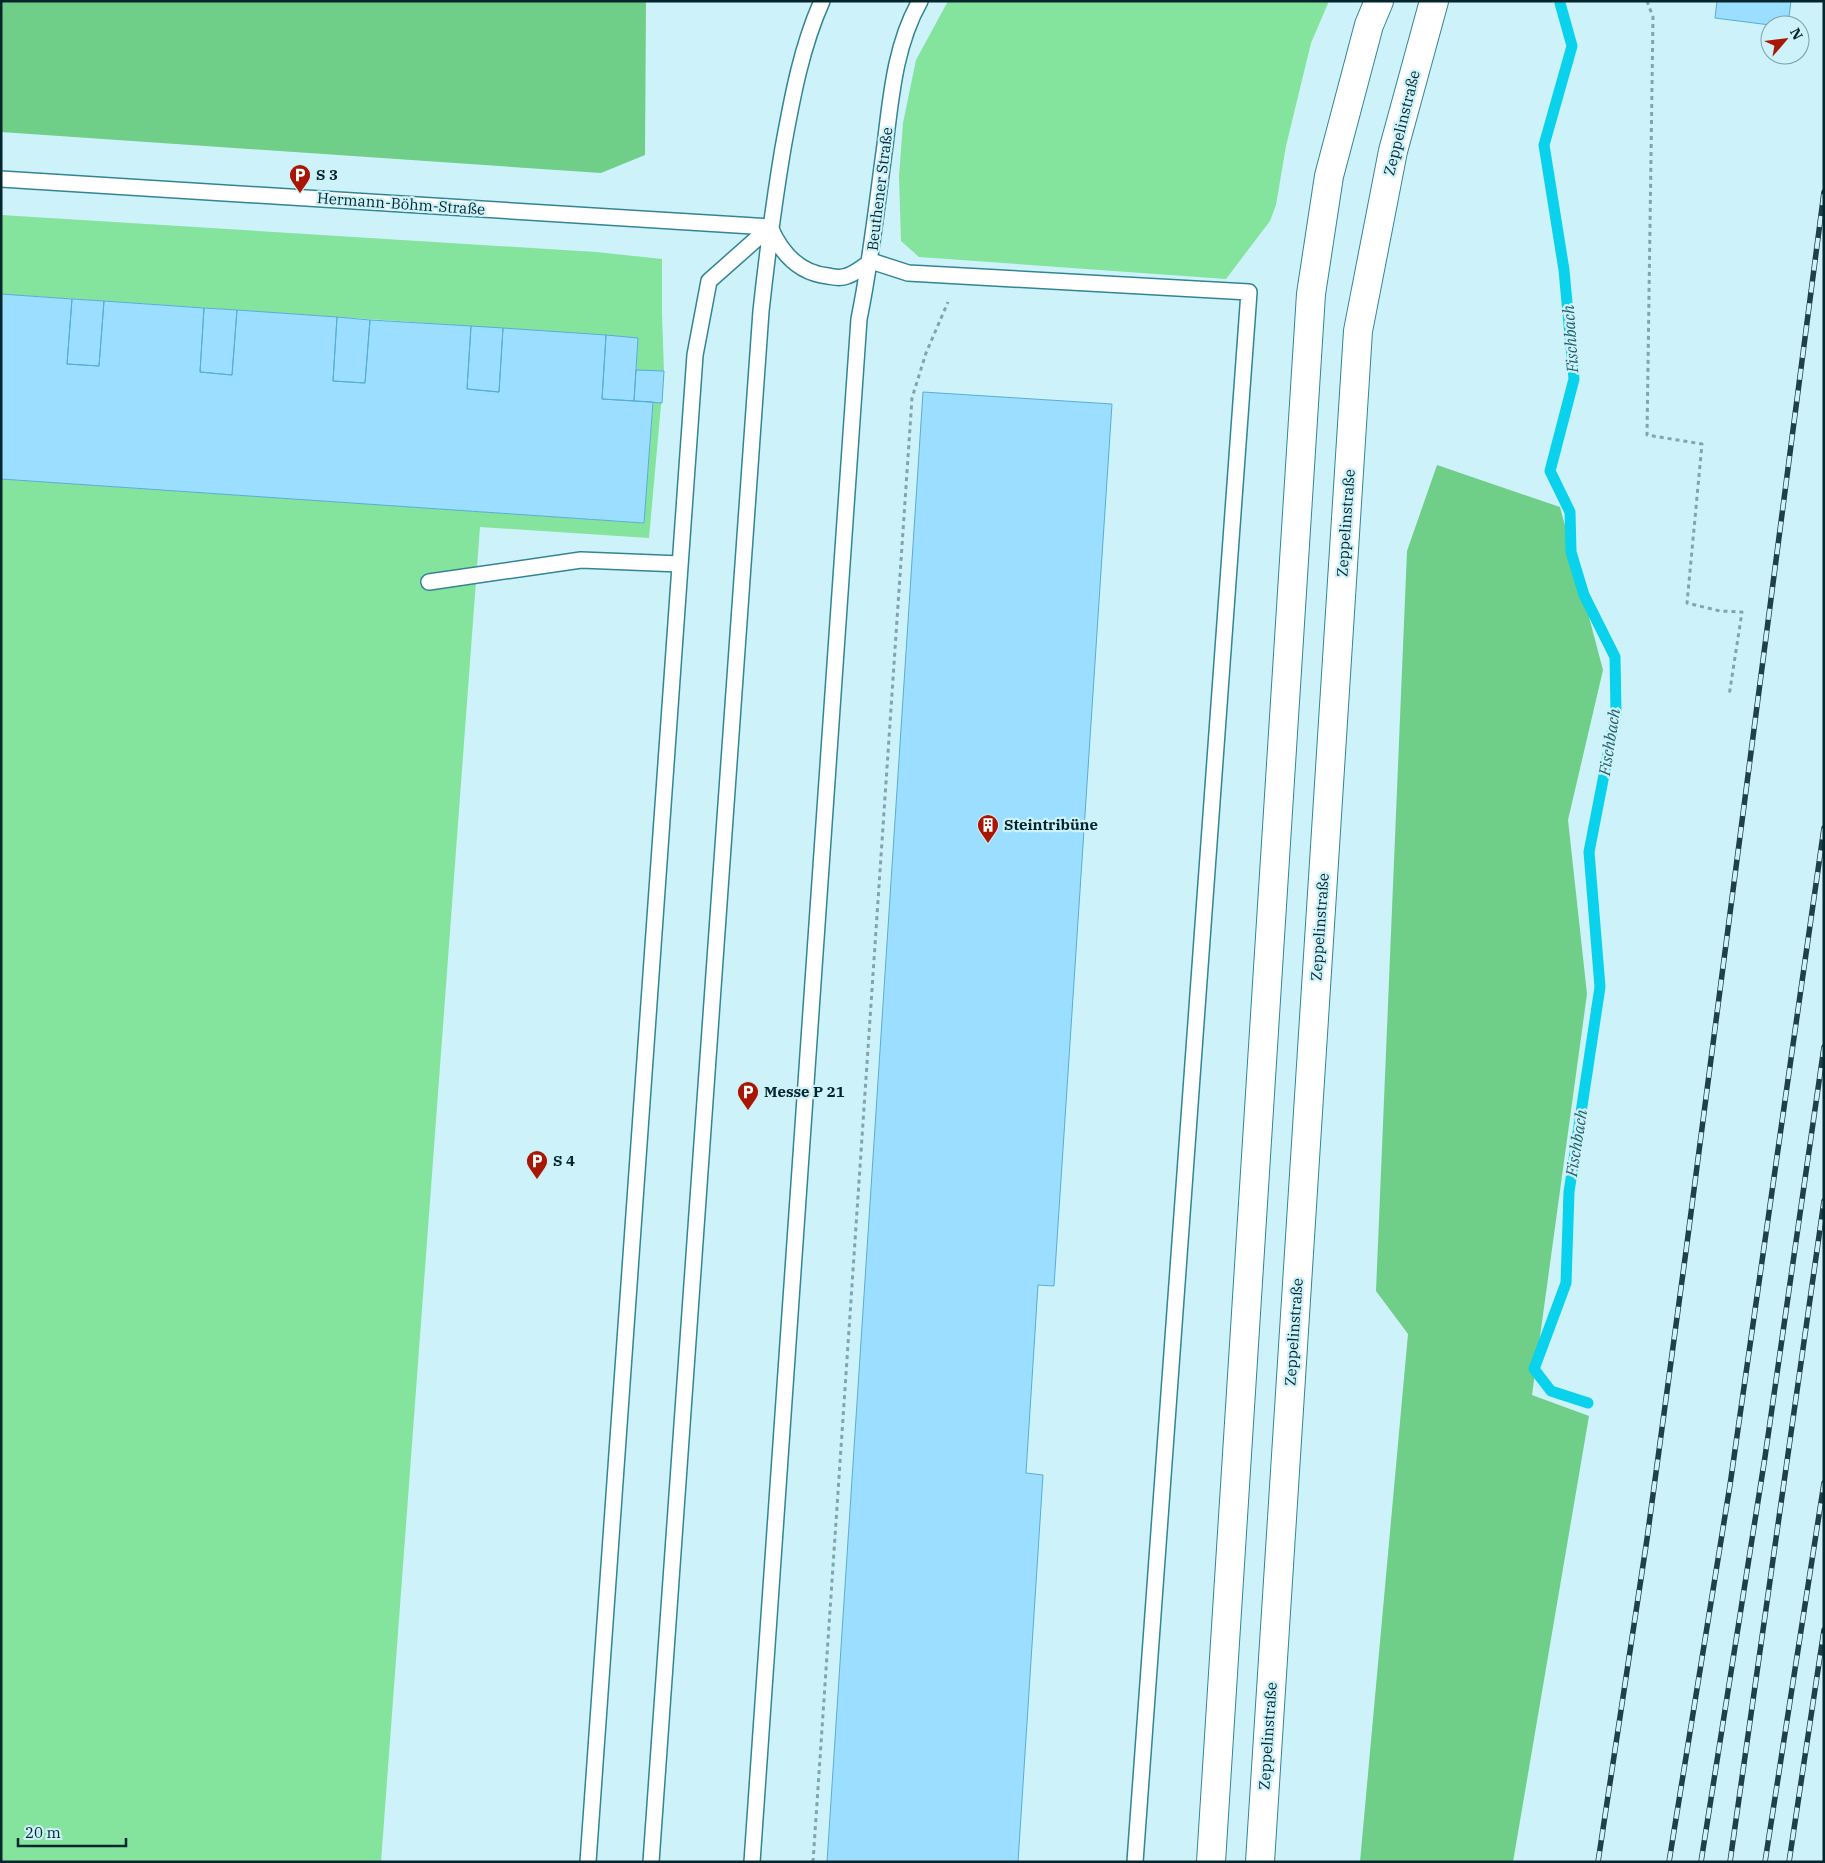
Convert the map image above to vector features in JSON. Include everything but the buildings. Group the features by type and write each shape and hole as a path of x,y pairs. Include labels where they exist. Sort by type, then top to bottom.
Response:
{"street":[{"path":"1211,1862 1311,294 1329,176 1369,25 1379,1"},
{"name":"Zeppelinstraße","path":"1260,1862 1358,331 1393,151 1434,1"}],"lane":[{"path":"651,1862 761,311 770,227 791,101 816,14 822,1"},
{"name":"Beuthener Straße","path":"770,227 785,253 795,263 816,275 840,278 856,272 871,262 897,62 904,36 920,1"},
{"name":"Hermann-Böhm-Straße","path":"1,179 770,227"},
{"path":"588,1862 695,355 709,281 770,227"},
{"path":"752,1862 859,329 871,262 908,273 1249,292 1136,1862"},
{"path":"429,582 581,560 680,564"}],"path":[{"path":"1647,1 1653,17 1647,435 1702,444 1687,603 1720,611 1742,612 1729,696"},
{"path":"813,1862 912,398 926,353 948,300 955,275"}],"green space":[{"path":"1,1 646,1 645,155 601,173 1,132"},
{"path":"948,1 1329,1 1311,43 1286,146 1276,205 1270,221 1226,279 919,257 901,241 899,176 903,123 916,60"},
{"path":"1,215 596,252 662,259 664,372 649,538 480,527 381,1862 1,1862 1,479 644,523 653,403 602,399 471,326 1,294"},
{"path":"1437,465 1560,507 1603,670 1568,820 1587,994 1532,1395 1589,1416 1513,1862 1360,1862 1408,1334 1376,1291 1407,551"}],"waterway":[{"name":"Fischbach","path":"1560,3 1572,46 1544,145 1564,270 1574,379 1550,471 1570,512 1571,552 1584,595 1615,657 1616,713 1589,852 1600,987 1569,1192 1566,1283 1534,1369 1551,1391 1588,1403"}],"railway":[{"path":"1598,1862 1647,1539 1686,1251 1824,192"},
{"path":"1669,1862 1730,1485 1824,828"},
{"path":"1701,1862 1765,1457 1824,1047"},
{"path":"1730,1862 1824,1201"},
{"path":"1765,1862 1824,1483"},
{"path":"1789,1862 1824,1630"}],"place":[{"name":"S 3","path":"300,194"},
{"name":"Steintribüne","path":"988,844"},
{"name":"Messe P 21","path":"748,1111"},
{"name":"S 4","path":"537,1180"}]}
